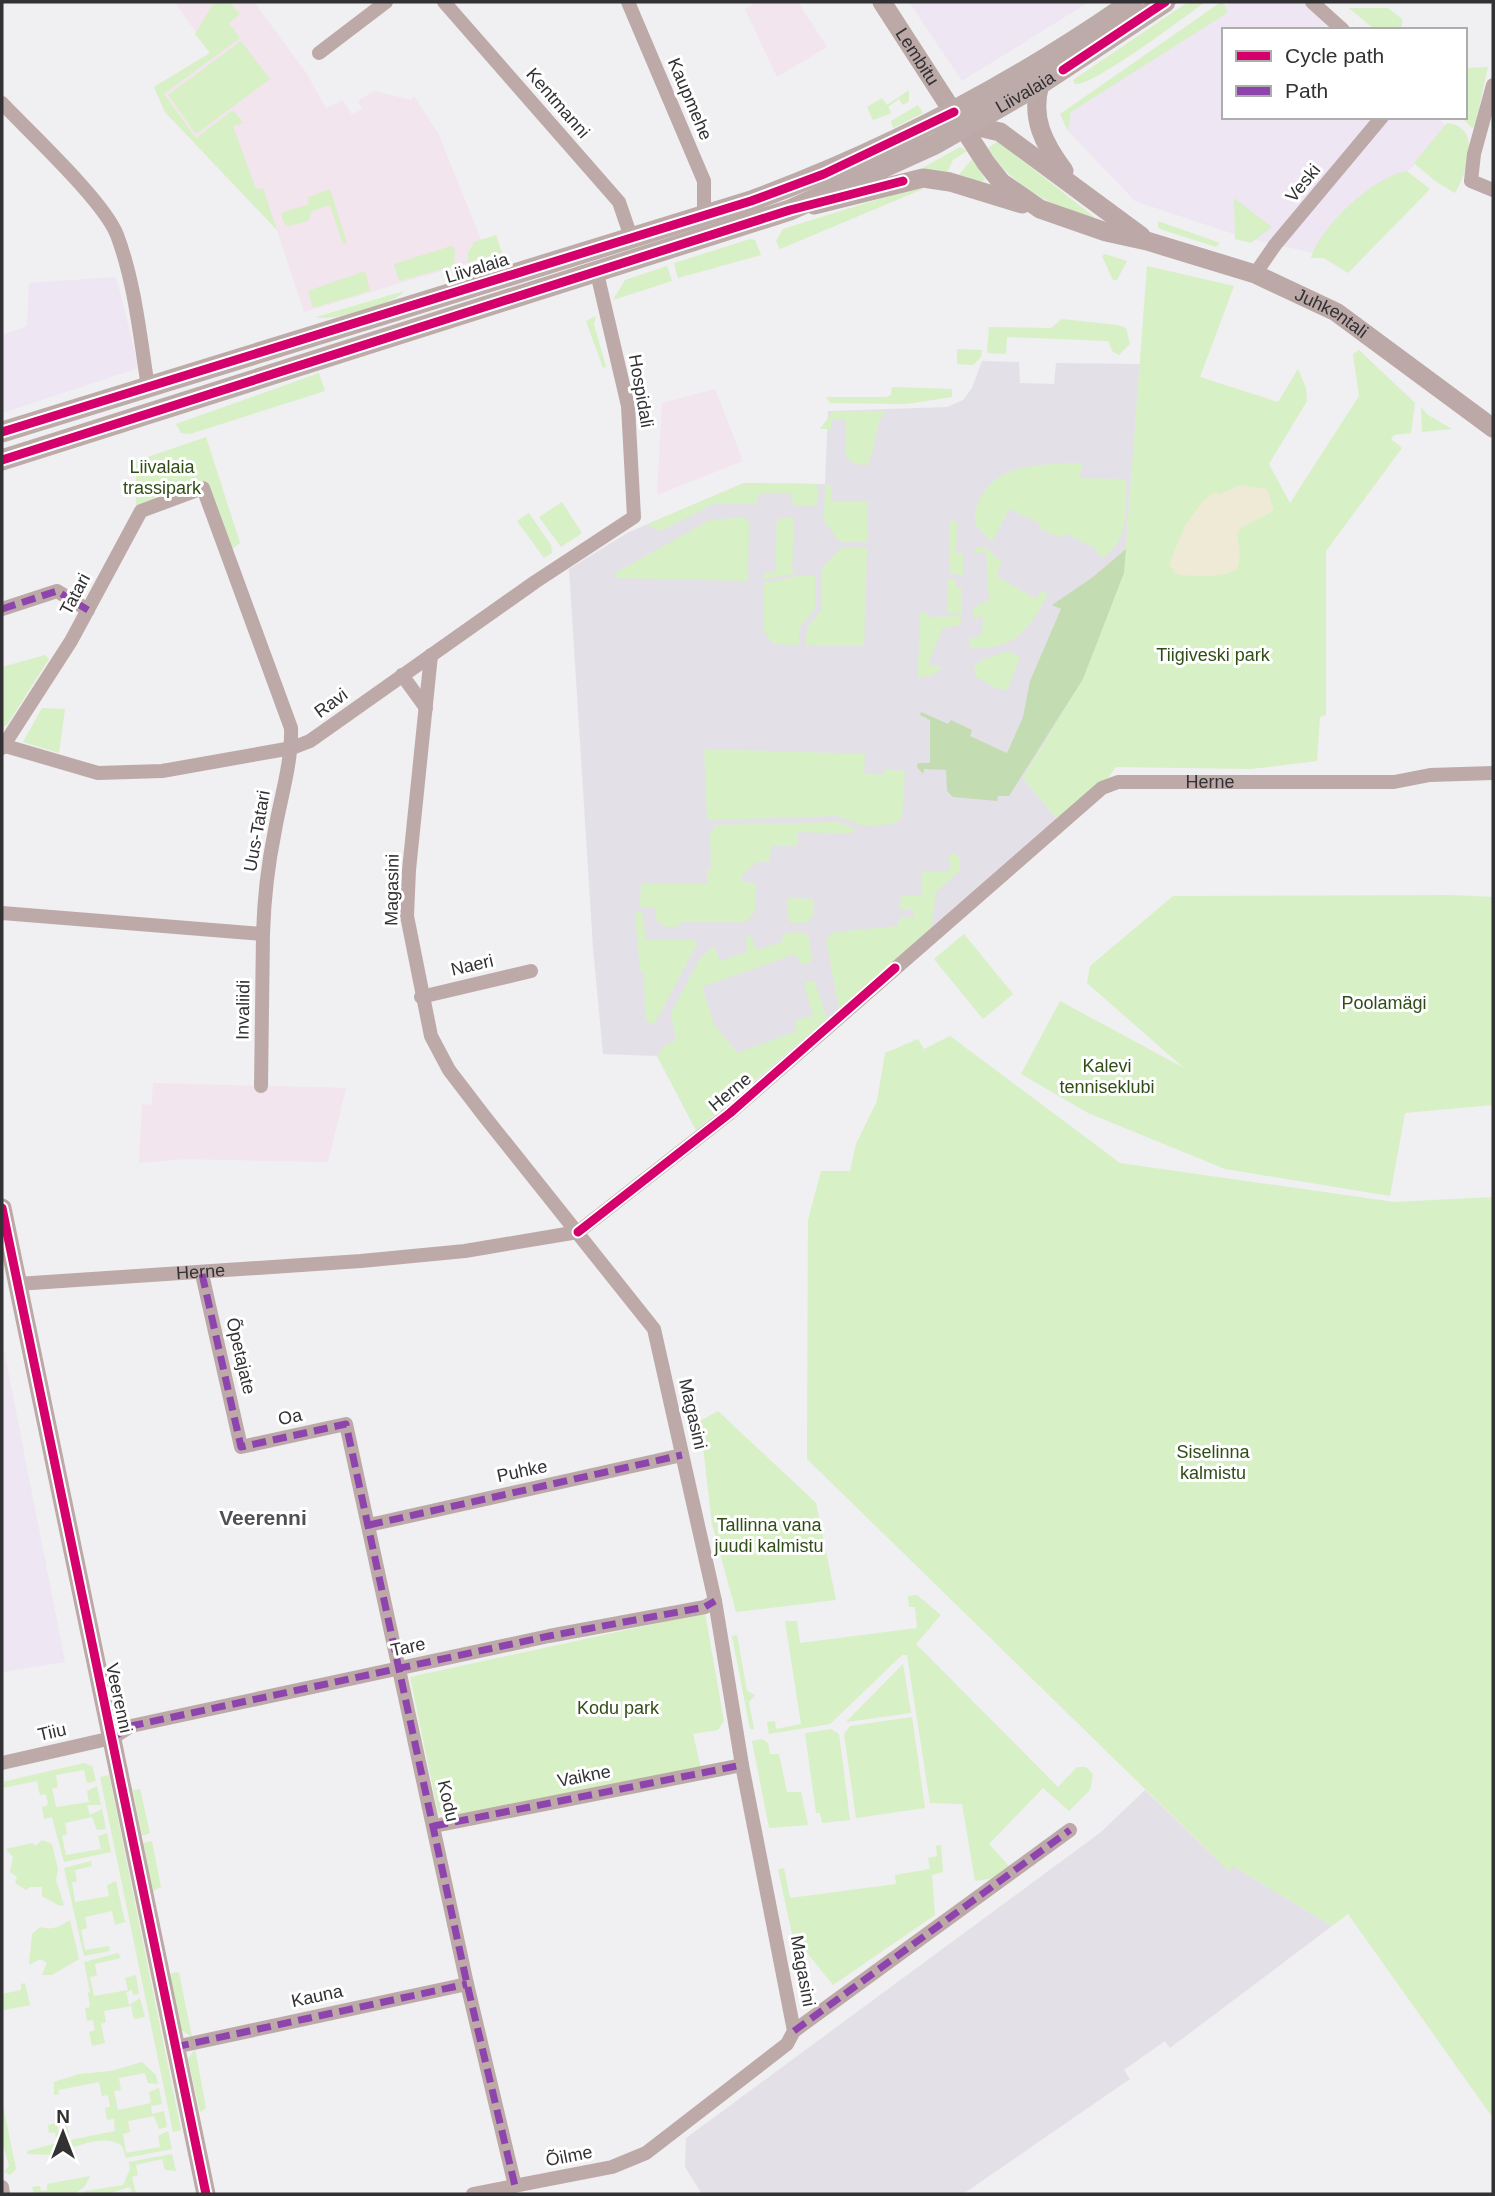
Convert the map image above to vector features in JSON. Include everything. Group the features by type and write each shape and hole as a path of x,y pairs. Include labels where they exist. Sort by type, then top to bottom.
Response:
{"main road":[{"name":"Liivalaia","path":"2,432 704,214 824,174 929,124 962,122 1000,88 1132,2"},
{"name":"Liivalaia","path":"2,460 790,210 872,175 962,122 1040,84 1165,2"},
{"path":"597,273 601,256 624,239"}],"street":[{"path":"319,53 386,2"},
{"name":"Kentmanni","path":"444,2 619,202 624,239"},
{"name":"Kaupmehe","path":"628,2 704,181 704,214"},
{"name":"Lembitu","path":"882,2 962,122"},
{"path":"1312,2 1341,28"},
{"path":"1040,84 1036,114 1040,130 1048,150 1072,183"},
{"path":"1493,85 1478,140 1471,181 1493,190"},
{"path":"2,103 102,210 117,234 132,291 149,387"},
{"name":"Veski","path":"1255,274 1275,245 1380,119"},
{"name":"Juhkentali","path":"962,122 1000,132 1147,241"},
{"name":"Juhkentali","path":"962,122 1001,182 1040,209 1106,232 1147,241 1255,274 1336,312 1493,428"},
{"path":"790,210 923,178 950,182 1040,209"},
{"name":"Hospidali","path":"597,273 628,406 634,517"},
{"name":"Tatari","path":"2,746 88,610 141,512 203,488"},
{"name":"Uus-Tatari","path":"203,488 291,727 292,748 274,833 264,904 263,934"},
{"name":"Ravi","path":"2,746 98,773 162,771 292,748 310,741 634,517"},
{"path":"2,609 57,591 88,610"},
{"name":"Magasini","path":"431,655 409,870 407,916 421,997 431,1036 449,1070 654,1329 715,1601 742,1765 794,2031 787,2044 667,2139"},
{"path":"402,675 426,708"},
{"name":"Herne","path":"10,1285 202,1274 465,1251 578,1232 730,1114 1102,788 1118,782 1394,782 1430,775 1493,773"},
{"path":"2,913 263,934"},
{"name":"Invaliidi","path":"261,1086 263,934"},
{"name":"Naeri","path":"421,997 531,971"},
{"name":"Veerenni","path":"2,1208 10,1285 111,1738 205,2194"},
{"name":"Õpetajate","path":"202,1274 241,1447"},
{"name":"Oa","path":"241,1447 346,1424"},
{"name":"Kodu","path":"346,1424 467,1984 515,2186"},
{"name":"Puhke","path":"369,1525 682,1455"},
{"name":"Tare","path":"111,1738 131,1727 705,1606 715,1601"},
{"name":"Tiiu","path":"2,1763 111,1738"},
{"name":"Vaikne","path":"434,1826 742,1765"},
{"path":"794,2031 1070,1830"},
{"name":"Kauna","path":"175,2047 467,1984"},
{"name":"Õilme","path":"473,2194 612,2167 667,2139"},
{"path":"2,2187 3,2194"}],"shaded area":[{"path":"175,2 254,2 307,74 326,108 342,100 352,115 362,109 358,101 374,91 411,100 414,96 438,133 484,247 476,251 478,260 304,312 277,230 165,112 154,87 210,53"},
{"path":"757,2 798,2 827,47 777,77 745,9"},
{"path":"909,2 1089,2 962,81"},
{"path":"1231,2 1316,2 1343,28 1222,28 1222,119 1439,119 1451,131 1318,254 1246,238 1135,201 1068,131 1071,112"},
{"path":"116,277 139,368 2,413 2,335 27,326 29,283"},
{"path":"982,361 1019,362 1020,383 1054,384 1056,363 1140,364 1124,573 1083,679 1023,778 1059,821 696,1130 657,1056 603,1054 593,948 569,569 629,532 744,483 825,484 828,411 947,407 963,400 972,388"},
{"path":"715,389 743,461 657,495 662,403"},
{"path":"153,1083 346,1088 328,1162 185,1159 139,1163 142,1104 152,1105"},
{"path":"2,1340 65,1662 2,1672"},
{"path":"1145,1790 1228,1870 1233,1866 1332,1926 1170,2048 1165,2041 1124,2070 1130,2079 963,2194 702,2194 685,2167 686,2138 1101,1832"}],"green space":[{"path":"214,2 231,4 240,14 229,23 240,38 164,94 196,138 233,110 243,123 233,126 256,189 263,188 277,230 165,112 154,87 210,53 195,34"},
{"path":"1188,2 1205,2 1119,63 1085,82 1075,84 1073,80"},
{"path":"1224,2 1227,13 1071,112 1068,131 1060,114"},
{"path":"1349,8 1388,8 1402,19 1402,28 1373,28"},
{"path":"241,41 270,79 196,134 168,95"},
{"path":"1488,67 1475,126 1472,128 1463,119 1467,119 1467,68"},
{"path":"909,90 909,101 903,105 899,99 888,107 892,113 873,120 867,107 882,98 887,105"},
{"path":"918,105 923,113 893,128 891,121"},
{"path":"1447,123 1458,126 1469,141 1467,163 1455,193 1435,181 1414,163"},
{"path":"998,141 1094,217 1091,221 1047,201 1009,174 988,148"},
{"path":"960,147 967,151 953,160 947,173 925,171 924,167"},
{"path":"972,159 985,179 982,182 958,176"},
{"path":"1407,171 1430,189 1348,273 1324,258 1311,258 1325,232 1350,205 1379,182"},
{"path":"924,185 923,189 780,249 776,241 783,229"},
{"path":"330,189 347,243 343,244 330,205 312,211 308,221 289,226 284,224 281,213 309,204 308,197"},
{"path":"1234,198 1272,227 1251,243 1235,239"},
{"path":"1158,221 1220,243 1216,247 1163,230 1158,228"},
{"path":"496,235 502,253 468,262 468,253 474,242"},
{"path":"750,239 755,240 761,255 678,278 674,263"},
{"path":"451,246 455,249 454,266 399,281 394,264"},
{"path":"1105,254 1127,261 1117,280 1113,280 1102,256"},
{"path":"667,266 672,281 613,300 625,280"},
{"name":"Tiigiveski park","path":"1147,266 1234,286 1200,377 1278,402 1298,369 1306,388 1307,401 1269,464 1290,503 1359,396 1353,354 1359,350 1415,403 1411,433 1394,435 1391,439 1402,448 1326,551 1326,715 1320,717 1317,761 1251,769 1116,767 1107,779 1059,821 1023,778 1083,679 1124,573"},
{"path":"365,271 370,291 313,308 308,291"},
{"path":"404,291 389,301 363,311 335,317 316,317"},
{"path":"596,316 594,324 606,367 603,368 586,321"},
{"path":"1062,319 1118,325 1126,328 1130,344 1119,355 1113,352 1108,341 1007,337 1006,354 987,353 989,327 1051,328"},
{"path":"957,349 982,350 981,357 973,365 957,364"},
{"path":"319,373 325,391 190,434 181,433 176,424"},
{"path":"892,387 952,389 952,397 906,404 830,403 826,397 886,397 891,395"},
{"path":"1421,407 1428,415 1452,429 1422,432"},
{"path":"833,411 886,411 879,424 867,465 855,464 846,457 846,419 832,419 831,429 820,429"},
{"name":"Liivalaia trassipark","path":"206,437 240,543 231,550 209,486 141,511 136,507 136,461"},
{"path":"1083,463 1079,478 1126,479 1125,523 1118,542 1103,558 1096,552 1097,549 1064,533 1061,538 1039,528 1040,523 1009,509 992,542 976,525 976,508 987,488 996,479 1016,469"},
{"path":"744,483 817,484 817,506 793,505 792,493 758,493 757,503 713,504 661,531 650,527 650,523"},
{"path":"825,485 831,485 831,501 868,502 867,542 840,542 824,521"},
{"path":"562,502 582,533 561,547 539,517"},
{"path":"529,513 551,545 552,553 544,558 517,521"},
{"path":"745,517 749,523 748,581 616,578 615,573 710,520"},
{"path":"794,517 792,568 796,573 764,579 764,573 775,572 777,519"},
{"path":"950,521 957,521 956,553 963,554 963,575 949,573"},
{"path":"985,547 1002,562 996,576 1036,599 1041,591 1048,594 1033,619 1018,636 998,645 969,648 969,639 982,635 983,616 973,619 973,608 989,600 986,550 974,555 976,548"},
{"path":"841,548 867,548 864,646 806,645 807,628 822,609 822,568"},
{"path":"1126,549 1124,573 1083,679 1009,796 998,796 997,801 953,797 947,791 946,770 924,769 923,774 917,767 918,763 930,763 930,720 920,715 921,712 948,724 951,720 972,730 970,736 1007,753 1023,717 1030,681 1061,609 1052,605 1093,577"},
{"path":"798,576 815,576 815,609 799,628 799,645 773,644 763,630 764,583"},
{"path":"948,579 956,579 955,588 962,588 962,613 947,613"},
{"path":"920,612 927,613 927,617 961,616 960,625 943,628 928,664 942,668 931,676 918,677"},
{"path":"1008,651 1020,657 1008,689 1000,690 976,677 974,667 981,660"},
{"path":"45,655 49,659 7,725 2,727 2,667"},
{"path":"42,708 65,709 59,753 23,742"},
{"path":"704,749 865,754 864,774 883,775 884,770 905,771 902,818 894,824 865,826 837,816 707,820"},
{"path":"838,822 856,829 849,834 798,832 797,846 771,845 770,862 757,862 742,875 742,882 756,883 755,911 746,922 683,922 669,927 656,919 655,907 640,907 641,884 707,883 707,870 711,870 710,833 713,832 713,825"},
{"path":"954,852 960,859 960,870 936,892 931,929 839,1009 826,939 835,932 898,926 900,917 914,917 913,910 900,909 901,896 921,896 921,871 948,872 951,863 947,859"},
{"name":"Poolamägi","path":"1173,896 1493,897 1493,1105 1405,1113 1390,1196 1225,1169 1088,1113 1021,1074 1060,1001 1184,1068 1087,983 1090,966"},
{"path":"787,898 814,899 814,914 809,922 789,923"},
{"path":"635,912 642,912 646,940 694,940 697,944 655,1023 649,1023 645,1017 644,972 640,971"},
{"path":"799,932 808,935 812,959 810,963 801,964 795,954 702,987 714,1024 737,1053 797,1031 795,1021 813,1015 804,984 806,981 815,982 827,1019 696,1130 657,1056 666,1044 676,1041 671,1013 699,960 711,948 715,948 720,961 747,952 746,936 752,937 756,950 782,942 783,934"},
{"path":"964,934 1013,994 983,1019 934,959"},
{"name":"Siselinna kalmistu","path":"950,1036 1120,1163 1394,1202 1493,1197 1493,2118 1348,1914 1332,1926 1233,1866 1229,1871 807,1459 808,1220 821,1171 850,1171 856,1144 877,1101 885,1053 918,1039 924,1049"},
{"name":"Tallinna vana juudi kalmistu","path":"718,1411 816,1503 836,1600 736,1612 712,1524 700,1421"},
{"path":"917,1595 941,1615 916,1644 1058,1787 1077,1767 1086,1767 1093,1774 1090,1790 1069,1811 1043,1788 989,1844 1009,1866 995,1878 975,1881 962,1804 930,1803 907,1655 902,1655 830,1724 769,1734 767,1722 775,1721 776,1729 801,1724 785,1621 797,1621 800,1643 917,1628 915,1607 909,1607 908,1596"},
{"name":"Kodu park","path":"705,1613 724,1721 718,1730 693,1734 701,1768 446,1817 438,1812 410,1677"},
{"path":"737,1635 747,1691 755,1695 749,1702 754,1729 750,1729 732,1636"},
{"path":"903,1664 911,1713 846,1722"},
{"path":"912,1717 925,1808 856,1818 844,1734 850,1726"},
{"path":"831,1729 839,1734 850,1820 822,1823 820,1813 816,1813 805,1733"},
{"path":"762,1739 768,1743 770,1754 779,1754 787,1792 801,1792 808,1825 769,1828 752,1741"},
{"path":"84,1763 92,1766 96,1781 87,1783 84,1770 56,1775 58,1787 52,1789 56,1807 89,1802 87,1791 97,1786 101,1805 87,1805 90,1815 102,1809 106,1829 97,1830 92,1817 65,1823 67,1834 62,1836 66,1855 101,1849 98,1836 107,1833 111,1852 64,1862 52,1817 44,1819 42,1807 48,1805 46,1794 40,1795 37,1781 2,1788 2,1782"},
{"path":"109,1775 181,2130 173,2132 100,1777"},
{"path":"140,1789 150,1833 142,1836 133,1790"},
{"path":"42,1840 52,1844 58,1869 56,1880 64,1905 60,1906 42,1896 42,1887 30,1887 26,1890 15,1883 17,1877 10,1872 13,1857 6,1849 32,1843 36,1846"},
{"path":"152,1841 161,1887 153,1891 143,1843"},
{"path":"941,1845 943,1872 932,1875 935,1915 833,1985 792,1934 778,1869 784,1868 790,1898 896,1884 895,1875 930,1869 928,1858 937,1856 936,1846"},
{"path":"91,1861 92,1866 75,1870 77,1882 72,1882 75,1902 109,1896 107,1885 116,1881 125,1922 115,1925 112,1911 85,1917 87,1928 81,1930 85,1950 109,1946 110,1951 84,1956 64,1868"},
{"path":"70,1920 79,1959 52,1975 42,1975 47,1963 40,1959 29,1965 32,1934 40,1927 53,1928"},
{"path":"118,1953 121,1958 95,1964 97,1975 90,1977 94,1996 128,1990 125,1978 136,1975 139,1994 133,1995 132,1990 126,1992 129,2005 140,1998 145,2017 134,2019 131,2006 104,2011 106,2022 101,2024 105,2043 92,2046 89,2032 95,2030 93,2020 87,2021 85,2008 90,2007 90,1992 84,1962"},
{"path":"179,1973 192,2037 181,2030 170,1974"},
{"path":"25,1983 30,2005 4,2010 2,1994 21,1990 21,1984"},
{"path":"195,2049 206,2108 200,2112 188,2059"},
{"path":"142,2062 156,2075 158,2084 148,2083 145,2073 119,2078 121,2090 114,2091 118,2110 151,2103 149,2092 159,2088 162,2104 151,2106 152,2114 164,2111 167,2127 159,2129 154,2116 128,2121 130,2132 123,2134 126,2153 160,2147 158,2136 168,2131 172,2149 126,2158 122,2146 110,2141 97,2141 71,2148 57,2108 64,2110 70,2140 115,2131 114,2119 107,2120 105,2108 110,2107 108,2095 102,2096 99,2082 58,2090 59,2094 54,2095 54,2082 79,2074 111,2071"},
{"path":"2,2100 16,2169 10,2175 4,2172 9,2166 2,2140"},
{"path":"56,2123 65,2151 56,2155 27,2154 27,2151 57,2143 55,2132 49,2133 48,2125"},
{"path":"172,2154 176,2171 165,2170 162,2159 136,2165 138,2175 132,2177 136,2194 128,2194 132,2191 129,2187 109,2194 80,2194 123,2185 130,2169 129,2162"},
{"path":"90,2176 85,2186 75,2194 34,2194 32,2187 40,2186 41,2191 47,2190 47,2184"}],"sand":[{"path":"1240,485 1267,489 1274,509 1237,533 1240,555 1237,569 1227,574 1211,576 1187,576 1176,572 1169,564 1185,526 1201,503 1214,492 1220,494"}],"marked path":[{"path":"2,609 57,591 88,610"},
{"path":"202,1274 241,1447 346,1424 467,1984 515,2186"},
{"path":"369,1525 682,1455"},
{"path":"112,1738 131,1726 549,1636 705,1607 715,1601"},
{"path":"434,1826 742,1765"},
{"path":"794,2031 1070,1830"},
{"path":"175,2047 467,1984"}],"cycle path":[{"path":"1063,70 1165,2"},
{"path":"2,432 751,201 824,174 954,112"},
{"path":"2,460 790,210 903,181"},
{"path":"578,1232 730,1113 895,968"},
{"path":"2,1208 206,2194"}],"district":[{"name":"Veerenni","path":"263,1517"}],"park label":[{"name":"Kalevi tenniseklubi","path":"1107,1076"}]}
